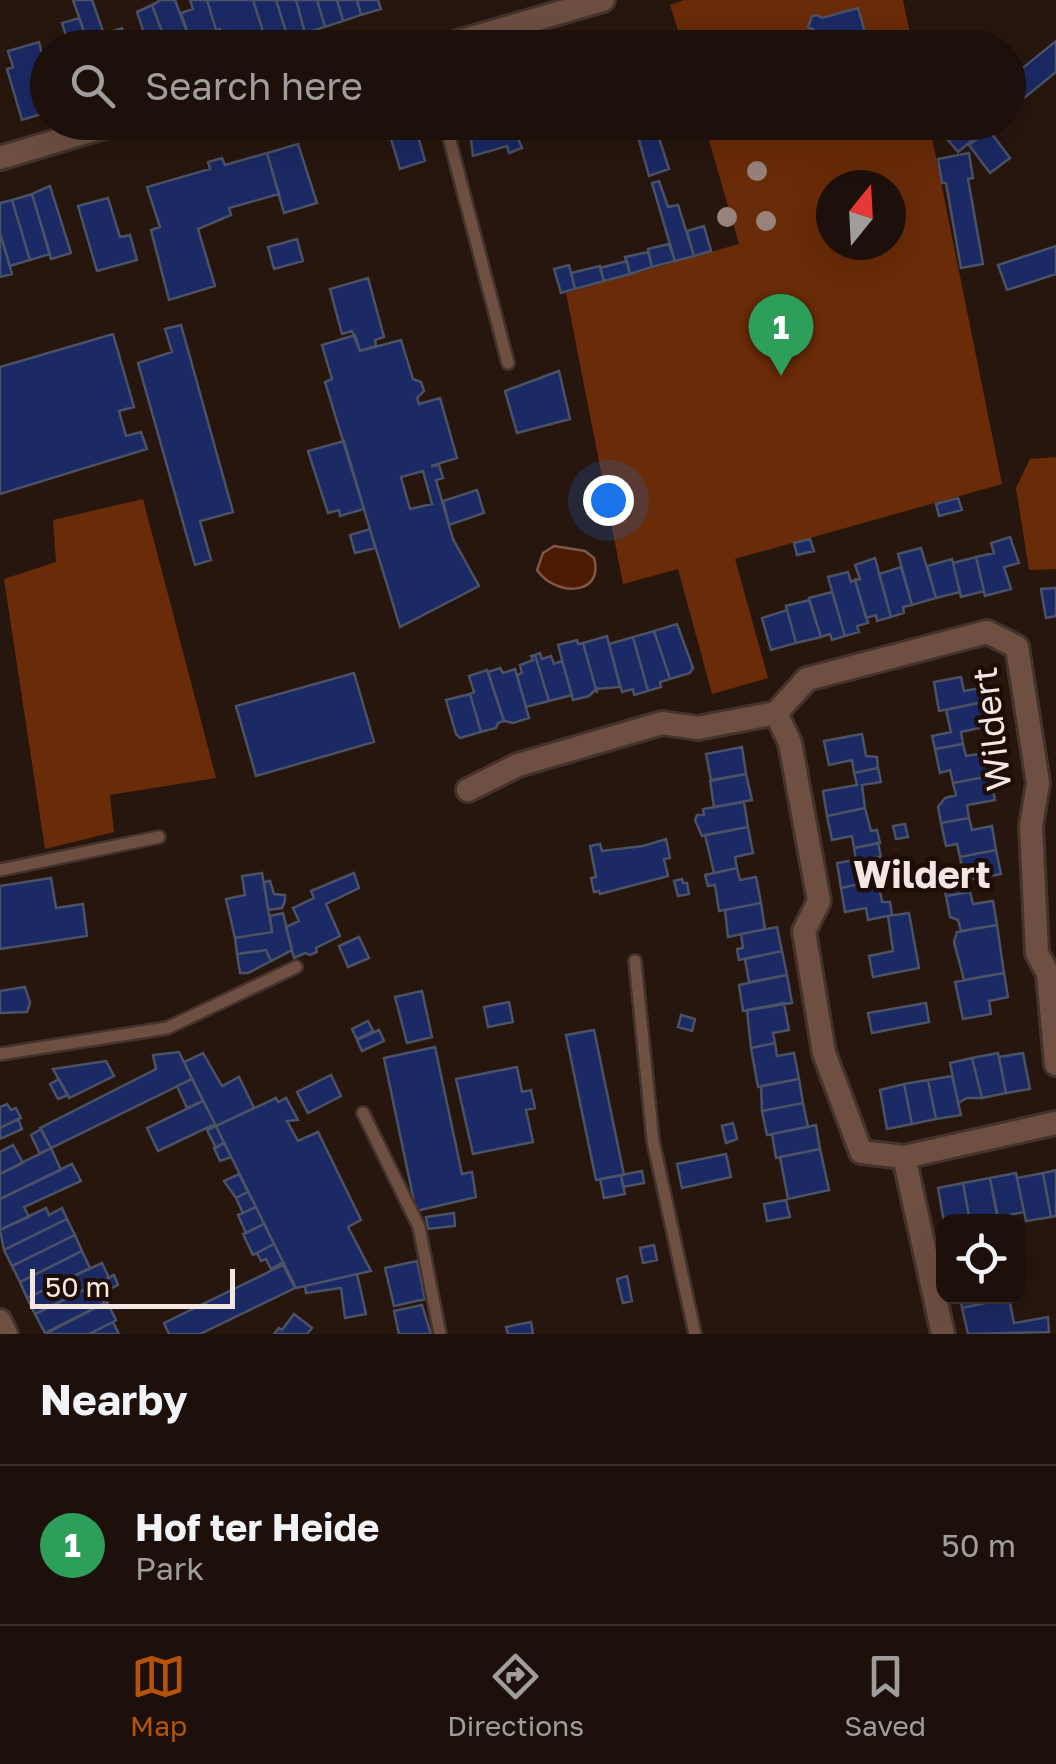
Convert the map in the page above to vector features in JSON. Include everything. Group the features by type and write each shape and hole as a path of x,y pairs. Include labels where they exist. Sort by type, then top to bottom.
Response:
{"street":[{"path":"493,30 574,4 602,0"},
{"path":"0,158 60,140"},
{"name":"Wildert","path":"776,713 807,679 987,632 1017,648 1038,783 1031,826 1037,953 1048,974 1056,1064"},
{"path":"468,790 518,764 662,724 698,728 776,713 790,743 820,901 804,930 824,1054 861,1152 904,1157 1056,1124"},
{"path":"904,1157 943,1334"},
{"path":"0,1321 6,1334"}],"lane":[{"path":"450,140 508,363"},
{"path":"0,870 159,838"},
{"path":"635,962 653,1141 696,1334"},
{"path":"0,1054 168,1028 296,968"},
{"path":"364,1113 419,1228 440,1334"}],"shaded area":[{"path":"684,0 903,0 909,30 678,30 670,5"},
{"path":"709,140 932,140 1002,484 735,559 768,678 712,694 678,569 623,584 566,293 739,244"},
{"path":"1056,457 1056,569 1029,570 1016,488 1030,459"},
{"path":"143,499 216,778 110,795 114,832 45,849 4,579 56,562 53,520"},
{"path":"554,546 585,551 594,558 595,571 586,586 555,585 537,570 543,553"}],"building":[{"path":"73,0 92,0 103,30 84,30"},
{"path":"175,0 186,30 161,30 152,5"},
{"path":"190,0 207,0 216,30 187,30 181,13 193,9"},
{"path":"207,0 253,0 263,30 216,30"},
{"path":"253,0 276,0 285,30 263,30"},
{"path":"276,0 296,0 304,30 285,30"},
{"path":"296,0 317,0 325,27 304,30"},
{"path":"317,0 337,0 343,21 325,27"},
{"path":"337,0 357,0 361,15 343,21"},
{"path":"357,0 378,0 381,9 361,15"},
{"path":"152,5 161,30 143,30 137,12"},
{"path":"858,8 864,30 808,27 812,16 822,18"},
{"path":"79,18 83,30 64,30 62,23"},
{"path":"1056,41 1056,72 1026,96 1026,65"},
{"path":"30,45 30,118 22,120 7,69 13,67 8,51"},
{"path":"391,140 419,140 425,161 400,169"},
{"path":"471,140 519,140 522,148 509,153 507,146 473,156"},
{"path":"639,140 660,140 669,169 649,176"},
{"path":"948,140 972,140 958,152"},
{"path":"976,140 996,140 1010,158 990,173 969,145"},
{"path":"298,144 317,203 284,213 267,153"},
{"path":"267,153 279,194 229,208 231,215 198,229 215,286 169,300 151,230 160,227 147,187 210,169 208,162 222,158 225,165"},
{"path":"969,153 973,178 968,179 983,264 961,268 938,159"},
{"path":"659,181 668,207 678,205 694,256 675,261 652,183"},
{"path":"50,186 71,253 51,259 32,194"},
{"path":"32,194 50,254 30,260 12,200"},
{"path":"108,198 120,237 130,235 137,260 97,271 78,206"},
{"path":"12,200 30,260 10,266 0,233 0,203"},
{"path":"704,226 711,251 694,256 687,231"},
{"path":"0,233 12,274 0,277"},
{"path":"297,239 303,261 274,269 268,247"},
{"path":"669,244 675,261 652,267 648,249"},
{"path":"1056,246 1056,274 1007,290 998,265"},
{"path":"648,252 652,267 630,274 625,257"},
{"path":"627,261 630,274 604,281 600,268"},
{"path":"569,265 575,289 561,293 554,269"},
{"path":"600,266 604,281 575,289 571,273"},
{"path":"368,278 384,337 375,340 376,346 360,351 352,331 342,334 330,289"},
{"path":"181,325 233,512 200,521 211,560 195,565 138,363 172,352 165,329"},
{"path":"113,334 134,407 119,411 126,436 141,432 147,449 0,494 0,367"},
{"path":"355,335 360,351 401,340 413,379 421,382 424,391 417,398 419,404 440,398 457,458 431,466 439,465 443,478 436,480 453,539 479,586 400,627 325,382 332,379 322,345","holes":["423,471 432,504 410,509 401,477"]},
{"path":"559,371 570,419 517,433 505,391"},
{"path":"344,441 364,509 340,516 339,510 328,513 308,451"},
{"path":"477,490 484,513 449,525 443,501"},
{"path":"958,498 962,510 939,516 936,504"},
{"path":"370,529 375,548 355,553 350,535"},
{"path":"1010,537 1019,563 1004,567 1011,589 985,596 976,557 994,553 991,543"},
{"path":"810,539 814,551 797,555 794,543"},
{"path":"921,548 936,598 912,605 898,554"},
{"path":"976,557 984,591 961,597 953,563"},
{"path":"875,558 891,617 877,621 876,615 866,618 855,580 860,579 855,565"},
{"path":"952,559 960,592 936,598 927,566"},
{"path":"901,567 912,605 891,617 879,574"},
{"path":"848,572 851,582 855,580 868,623 857,626 859,632 845,636 828,577"},
{"path":"1056,588 1056,616 1046,618 1041,589"},
{"path":"832,592 845,636 832,640 830,634 821,637 809,598"},
{"path":"809,600 821,637 796,643 786,606"},
{"path":"787,610 796,643 771,650 762,618"},
{"path":"677,624 693,668 690,673 670,679 654,631"},
{"path":"654,631 670,679 648,691 633,637"},
{"path":"607,636 620,687 597,689 597,693 583,643"},
{"path":"633,637 648,691 634,695 633,689 622,692 609,644"},
{"path":"577,640 578,644 583,643 596,689 589,696 573,700 558,645"},
{"path":"540,653 542,659 551,656 554,664 562,661 572,695 549,701 535,655"},
{"path":"535,655 549,701 526,707 517,675 522,673 520,665 533,660 531,656"},
{"path":"500,668 503,673 515,669 529,718 513,723 504,721 488,672"},
{"path":"487,670 504,721 481,732 469,676"},
{"path":"354,673 374,742 256,776 236,706"},
{"path":"961,677 964,691 981,688 983,702 939,711 934,682"},
{"path":"470,694 481,732 460,738 446,700"},
{"path":"983,702 988,726 961,732 963,744 935,749 932,736 951,732 946,710"},
{"path":"862,734 866,756 877,757 878,768 854,773 852,760 829,765 824,741"},
{"path":"963,744 966,756 985,753 990,776 953,783 950,770 940,773 935,749"},
{"path":"742,747 746,774 711,780 706,754"},
{"path":"878,768 881,782 862,785 865,808 827,816 823,791 857,785 854,773"},
{"path":"746,774 752,800 714,807 710,781"},
{"path":"990,776 995,800 967,805 969,818 941,823 938,807 945,798 956,795 953,783"},
{"path":"744,802 748,827 702,836 695,820 697,815 704,815 703,809"},
{"path":"865,808 871,831 877,830 880,843 854,848 852,836 832,840 827,816"},
{"path":"969,818 972,830 992,826 996,850 960,857 957,844 946,846 941,823"},
{"path":"905,824 908,837 896,839 893,826"},
{"path":"748,827 753,853 735,857 737,868 714,873 705,835"},
{"path":"666,839 670,858 664,859 668,876 600,894 594,892 591,878 596,877 590,846 600,844 602,851"},
{"path":"878,843 881,857 874,857 878,880 841,888 837,863 856,860 854,848"},
{"path":"996,850 1001,874 968,880 970,892 946,896 943,881 950,871 962,869 960,857"},
{"path":"737,868 740,880 756,877 761,903 719,911 715,885 708,886 705,875"},
{"path":"262,873 272,932 235,938 226,899 245,895 242,876"},
{"path":"354,873 359,888 326,904 340,936 316,948 317,952 294,958 286,927 299,921 293,908 314,898 311,891"},
{"path":"51,878 56,908 83,904 87,936 0,949 0,886"},
{"path":"682,879 689,894 678,896 674,881"},
{"path":"878,880 882,902 890,902 892,915 868,920 866,908 845,912 841,888"},
{"path":"270,881 274,894 285,895 282,908 268,910 264,882"},
{"path":"970,892 973,904 993,901 997,925 961,931 958,920 950,917 946,896"},
{"path":"761,903 765,929 728,937 725,910"},
{"path":"283,913 292,950 271,961 266,950 237,954 235,938 272,932 270,916"},
{"path":"909,913 919,968 873,977 869,956 893,951 888,916"},
{"path":"997,925 1004,973 964,980 954,942 957,932"},
{"path":"777,927 782,951 739,960 737,949 743,948 741,934"},
{"path":"359,937 369,958 348,967 339,946"},
{"path":"266,950 271,961 240,973 237,954"},
{"path":"782,951 787,975 749,982 745,959"},
{"path":"1004,973 1008,997 989,1001 991,1014 963,1019 955,982"},
{"path":"787,975 792,1003 743,1011 739,985"},
{"path":"25,987 30,1003 27,1012 0,1013 0,991"},
{"path":"422,991 432,1037 407,1043 395,997"},
{"path":"509,1002 513,1022 488,1027 484,1007"},
{"path":"784,1003 789,1030 773,1033 775,1043 751,1048 747,1010"},
{"path":"926,1003 929,1022 872,1033 868,1013"},
{"path":"681,1015 695,1019 692,1031 678,1027"},
{"path":"368,1021 373,1031 357,1039 352,1029"},
{"path":"379,1030 384,1041 362,1051 357,1040"},
{"path":"594,1030 624,1175 596,1180 566,1035"},
{"path":"775,1043 777,1056 794,1053 799,1079 758,1087 751,1048"},
{"path":"435,1047 462,1174 472,1172 476,1197 416,1211 384,1058"},
{"path":"179,1052 192,1079 51,1148 40,1128 156,1069 153,1055"},
{"path":"203,1053 222,1086 239,1077 254,1108 216,1126 184,1062"},
{"path":"998,1053 1006,1093 982,1098 972,1058"},
{"path":"1023,1053 1030,1089 1006,1093 999,1057"},
{"path":"972,1058 982,1098 967,1098 958,1103 950,1063"},
{"path":"106,1061 114,1076 69,1098 53,1069"},
{"path":"517,1067 522,1092 531,1090 535,1108 526,1110 533,1142 473,1154 456,1079"},
{"path":"331,1075 341,1096 308,1113 297,1092"},
{"path":"952,1076 961,1115 936,1119 928,1080"},
{"path":"59,1079 68,1095 58,1099 50,1084"},
{"path":"192,1079 203,1101 187,1108 177,1086"},
{"path":"799,1079 803,1103 762,1111 761,1086"},
{"path":"928,1080 936,1119 912,1124 904,1084"},
{"path":"904,1084 912,1124 887,1129 880,1090"},
{"path":"276,1098 278,1102 286,1098 298,1120 287,1121 298,1141 318,1132 361,1220 348,1227 371,1271 296,1288 216,1126"},
{"path":"203,1101 215,1124 158,1151 147,1128"},
{"path":"803,1103 808,1127 767,1135 762,1111"},
{"path":"7,1104 11,1110 16,1108 21,1118 0,1128 0,1107"},
{"path":"18,1119 22,1129 0,1139 0,1128"},
{"path":"733,1123 737,1139 726,1143 722,1126"},
{"path":"816,1125 820,1149 776,1158 772,1134"},
{"path":"216,1126 224,1143 216,1148 207,1130"},
{"path":"41,1129 51,1148 40,1154 31,1135"},
{"path":"224,1143 231,1157 220,1161 214,1148"},
{"path":"13,1145 23,1163 0,1174 0,1152"},
{"path":"51,1148 61,1170 0,1199 0,1174"},
{"path":"820,1149 829,1190 788,1199 780,1157"},
{"path":"726,1154 731,1177 682,1188 677,1164"},
{"path":"72,1164 81,1181 24,1207 29,1217 0,1230 0,1199"},
{"path":"1056,1170 1056,1216 1051,1217 1043,1173"},
{"path":"642,1171 644,1183 623,1187 621,1175"},
{"path":"1016,1173 1024,1212 997,1214 990,1178"},
{"path":"1043,1173 1051,1217 1026,1221 1017,1178"},
{"path":"239,1174 248,1192 236,1198 224,1181"},
{"path":"621,1175 625,1194 604,1198 600,1179"},
{"path":"990,1178 997,1214 969,1214 963,1183"},
{"path":"963,1183 969,1214 943,1214 938,1188"},
{"path":"248,1192 256,1207 243,1213 236,1198"},
{"path":"786,1200 790,1217 767,1221 764,1204"},
{"path":"256,1207 264,1224 246,1233 238,1215"},
{"path":"46,1208 49,1215 62,1208 67,1219 4,1250 0,1230"},
{"path":"454,1213 455,1226 428,1229 426,1217"},
{"path":"67,1219 75,1235 12,1266 4,1250"},
{"path":"264,1224 274,1244 253,1255 243,1234"},
{"path":"75,1235 82,1251 20,1282 12,1266"},
{"path":"274,1244 283,1262 271,1269 257,1253"},
{"path":"654,1245 657,1260 643,1263 640,1248"},
{"path":"82,1251 90,1268 27,1298 20,1282"},
{"path":"417,1261 425,1299 394,1306 385,1268"},
{"path":"102,1263 109,1278 35,1314 27,1298"},
{"path":"283,1265 295,1288 200,1334 169,1334 164,1323"},
{"path":"357,1274 366,1314 345,1318 341,1288 306,1293 305,1286"},
{"path":"114,1275 118,1285 100,1294 104,1303 45,1333 35,1314"},
{"path":"627,1276 632,1301 623,1303 617,1279"},
{"path":"107,1302 116,1320 113,1322 89,1334 45,1334"},
{"path":"1010,1304 1014,1323 1048,1317 1049,1332 968,1334 962,1308"},
{"path":"422,1305 431,1334 399,1334 394,1311"},
{"path":"294,1314 312,1328 307,1334 274,1334 279,1328 282,1330"},
{"path":"113,1322 119,1334 89,1334"},
{"path":"531,1322 533,1334 508,1334 506,1327"}],"place":[{"name":"Hof ter Heide","path":"781,376"}],"district":[{"name":"Wildert","path":"922,873"}]}
